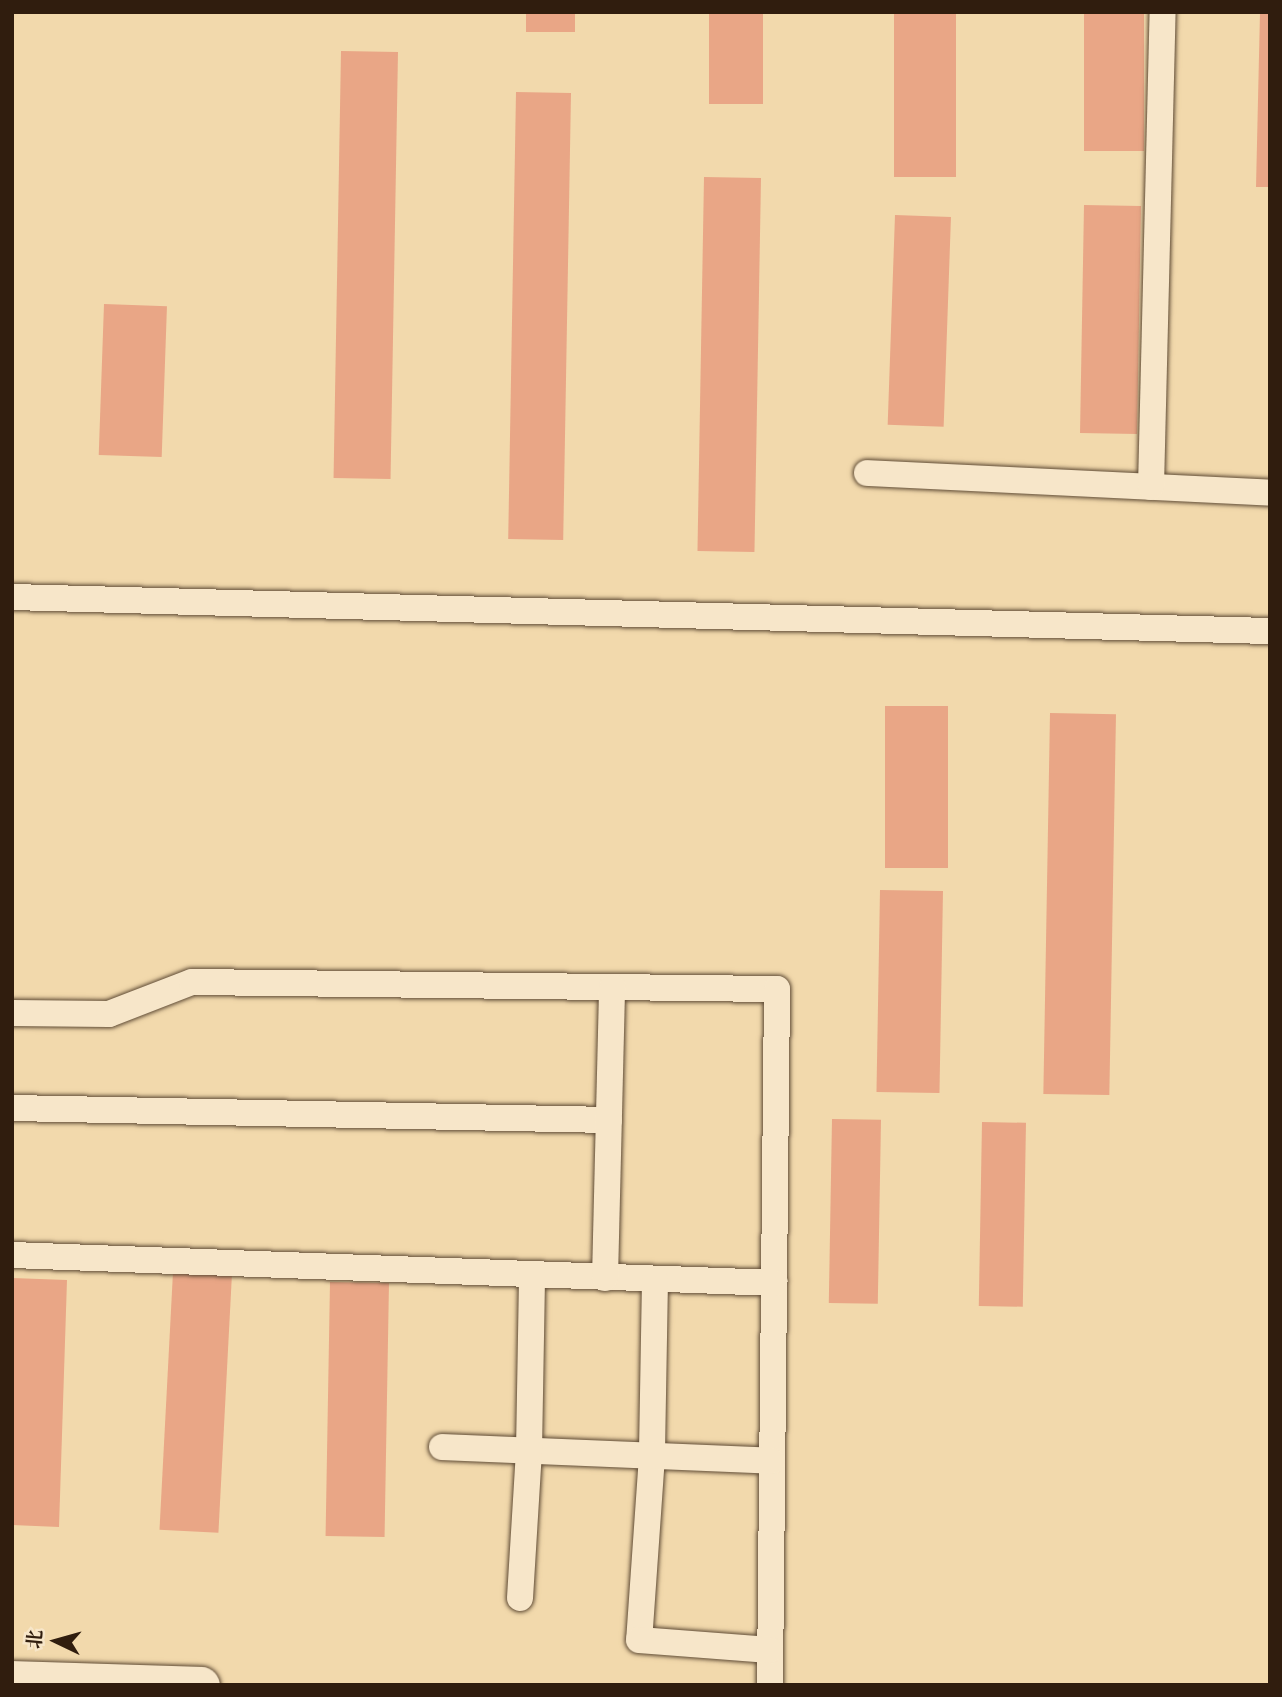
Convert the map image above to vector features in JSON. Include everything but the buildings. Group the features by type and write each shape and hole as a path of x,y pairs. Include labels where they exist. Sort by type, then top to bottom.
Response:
{"street":[{"path":"1151,487 1163,12"},
{"path":"867,473 1270,493"},
{"path":"12,597 1270,631"},
{"path":"12,1013 108,1014 192,982 777,989 770,1685"},
{"path":"605,1278 612,988"},
{"path":"12,1108 608,1120"},
{"path":"12,1255 774,1283"},
{"path":"520,1598 529,1451 532,1276"},
{"path":"655,1280 652,1456 639,1640 770,1650"},
{"path":"442,1447 772,1461"},
{"path":"12,1679 201,1685"}]}
